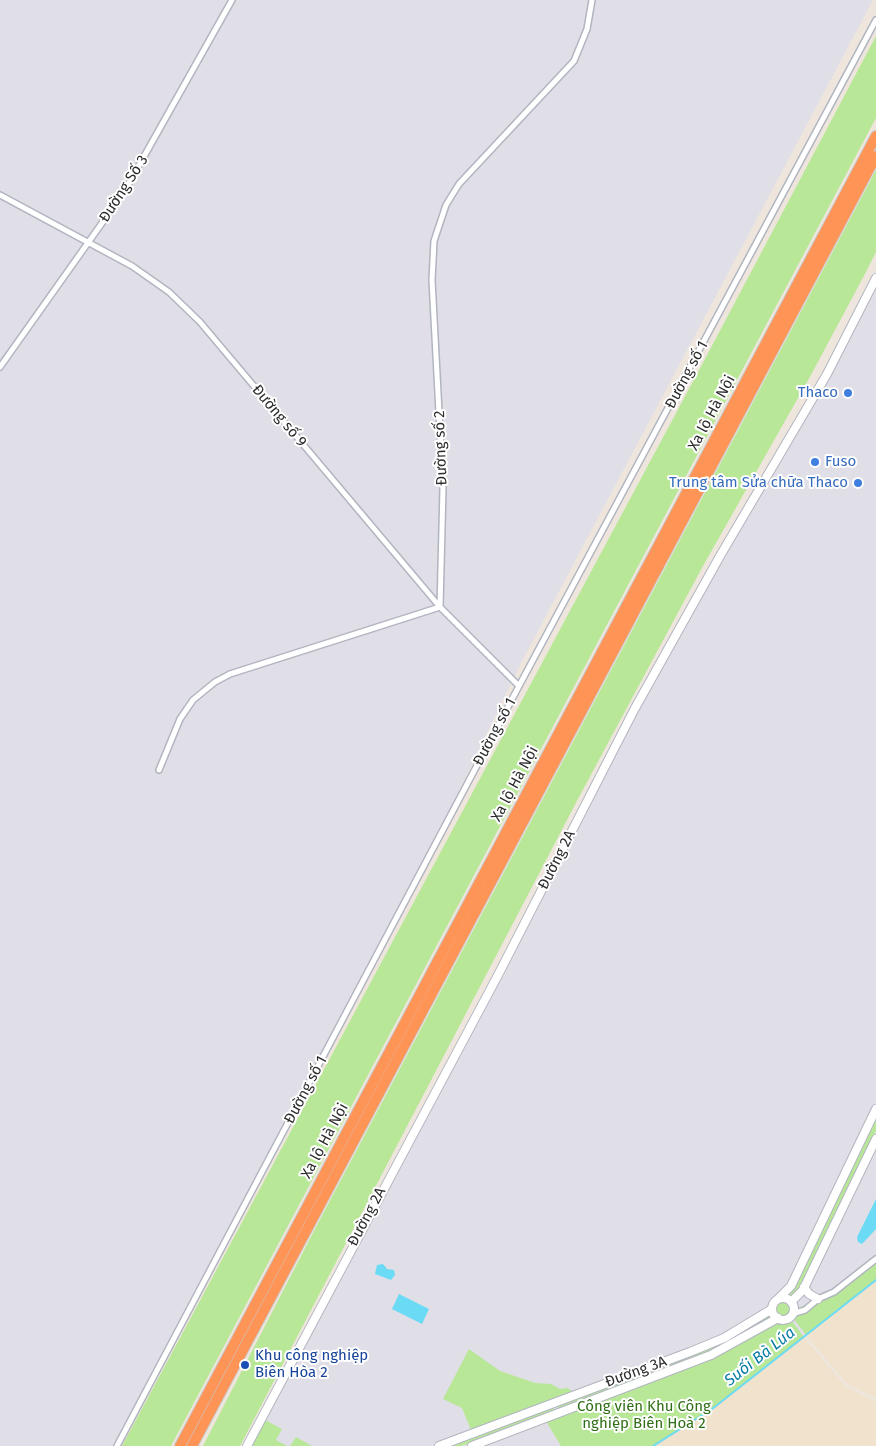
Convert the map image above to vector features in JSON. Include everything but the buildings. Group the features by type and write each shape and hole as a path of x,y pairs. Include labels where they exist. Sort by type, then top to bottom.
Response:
{"highway":[{"name":"Xa lộ Hà Nội","path":"180,1446 876,136"},
{"name":"Xa lộ Hà Nội","path":"192,1446 876,156"}],"street":[{"name":"Đường Số 3","path":"0,367 89,242 148,151 232,0"},
{"name":"Đường số 2","path":"440,607 443,488 432,280 434,241 446,204 459,184 574,61 587,29 592,0"},
{"name":"Đường số 1","path":"117,1446 519,686 876,20"},
{"name":"Đường số 9","path":"0,195 152,278 198,320 440,607 519,686"},
{"name":"Đường 2A","path":"247,1446 497,977 634,710 720,556 827,374 876,278"},
{"path":"159,770 180,719 193,700 214,682 230,674 440,607"},
{"path":"876,1109 791,1286 778,1299 772,1310 778,1318 784,1319 805,1310 818,1299 834,1292 876,1259"},
{"path":"791,1302 804,1288 876,1139"},
{"path":"804,1288 809,1294 818,1299"},
{"path":"778,1299 785,1298 791,1302 792,1314"},
{"name":"Đường 3A","path":"440,1446 724,1338 772,1310"},
{"name":"Đường 3A","path":"472,1446 711,1355 778,1318"},
{"path":"553,1402 558,1413"}],"shaded area":[{"path":"0,0 873,0 523,659 424,863 115,1446 0,1446"},
{"name":"Khu công nghiệp Biên Hòa 2","path":"876,286 876,1280 804,1337 791,1320 711,1359 546,1421 561,1446 251,1446 501,977 618,746 724,557 831,375"},
{"path":"876,1280 876,1398 848,1385 806,1335"},
{"path":"804,1337 846,1387 876,1402 876,1446 653,1446 712,1409"}],"green space":[{"path":"876,36 876,118 171,1446 122,1446 697,374"},
{"path":"876,170 876,252 866,272 811,375 703,566 579,797 240,1446 203,1446 316,1227"},
{"path":"876,1118 876,1131 799,1288 791,1297 787,1295 795,1287"},
{"path":"876,1262 876,1280 806,1335 793,1318 797,1308 835,1295"},
{"path":"783,1302 788,1304 790,1309 788,1314 783,1316 778,1314 776,1309 778,1304"},
{"path":"770,1315 771,1318 710,1352 558,1409 557,1405 725,1341"},
{"name":"Công viên Khu Công nghiệp Biên Hoà 2","path":"791,1320 804,1337 712,1409 653,1446 561,1446 546,1421 711,1359 778,1322"},
{"path":"469,1349 500,1371 535,1383 551,1384 560,1389 567,1388 572,1391 471,1430 462,1408 443,1399"},
{"path":"553,1406 554,1410 486,1437 461,1446 450,1446"},
{"path":"265,1420 282,1429 276,1440 287,1446 251,1446"},
{"path":"296,1437 312,1446 290,1446"}],"water":[{"path":"876,1199 876,1229 862,1244 858,1242 857,1237"},
{"path":"383,1264 387,1269 394,1270 395,1275 391,1280 375,1274 377,1265"},
{"path":"399,1294 429,1309 422,1324 392,1309"}],"waterway":[{"name":"Suối Bà Lúa","path":"653,1446 712,1409 876,1280"}],"place":[{"name":"Thaco","path":"848,393"},
{"name":"Fuso","path":"815,462"},
{"name":"Trung tâm Sửa chữa Thaco","path":"858,483"},
{"name":"Khu công nghiệp Biên Hòa 2","path":"245,1365"}]}
